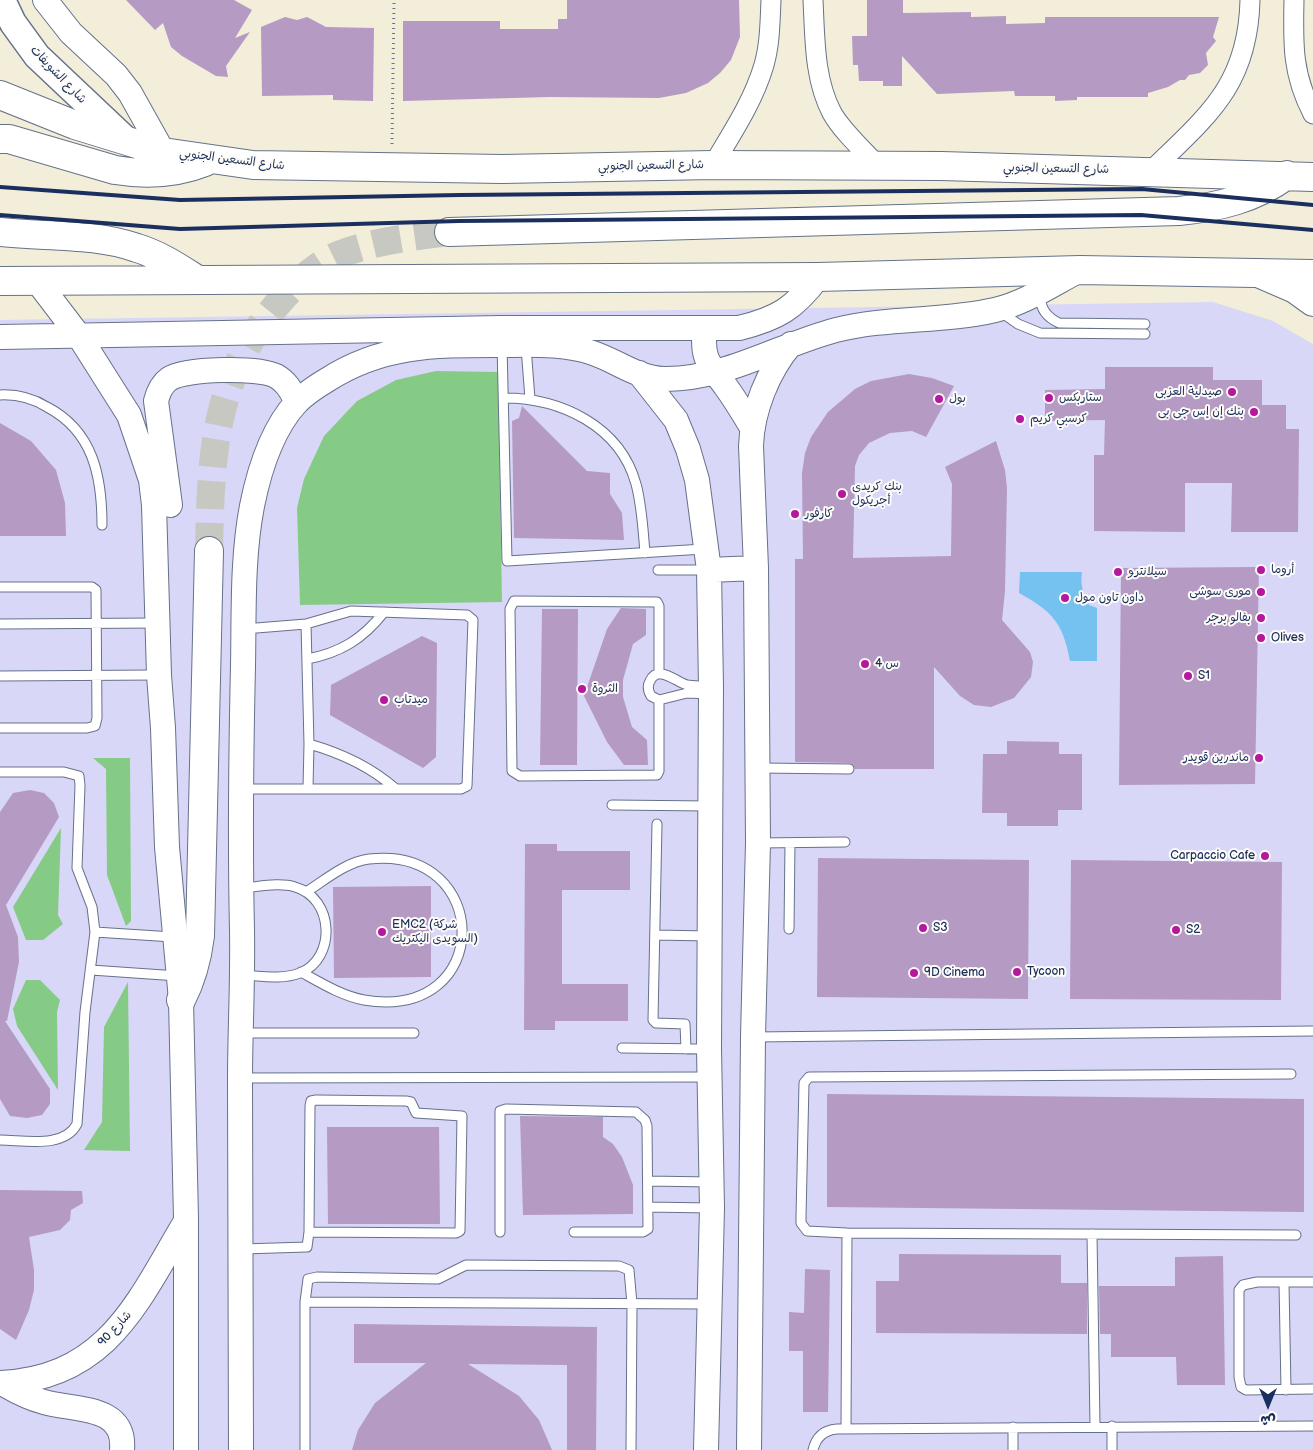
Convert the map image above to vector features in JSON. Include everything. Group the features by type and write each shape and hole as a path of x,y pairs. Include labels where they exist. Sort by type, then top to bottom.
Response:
{"main road":[{"name":"شارع الشويفات","path":"2,0 14,23 37,56 126,140"},
{"name":"شارع التسعين الجنوبي","path":"0,96 76,125 163,152 211,160 303,168 878,166 1300,176"},
{"path":"0,139 10,138 115,170 131,173 164,173 211,160"},
{"path":"450,232 1178,212 1225,205 1300,176"},
{"path":"0,232 110,241 136,247 157,255 198,280"},
{"path":"0,281 818,277 1080,270 1313,274"},
{"path":"1258,273 1295,289 1313,302"},
{"path":"180,988 190,984 197,960 200,936 209,550"}],"street":[{"path":"46,0 72,33 130,92 163,152"},
{"path":"712,166 746,109 756,87 764,64 770,32 771,0"},
{"path":"813,0 815,48 824,92 833,115 878,166"},
{"path":"1150,172 1215,108 1231,84 1243,54 1248,32 1250,0"},
{"path":"1294,0 1292,36 1295,66 1302,92 1313,114"},
{"path":"241,1450 240,1033 242,975 240,789 246,554 252,506 262,467 278,430 297,402 340,371 366,359 393,350 501,337 526,346 580,349 596,353 639,373 655,378 672,379 712,372 791,344 850,326 997,309 1041,290 1080,270"},
{"path":"0,337 501,337 739,328 763,322 785,312 803,296 818,277"},
{"path":"37,281 79,336 129,415 151,480 154,504 157,624 167,847 180,988 186,1219 186,1450"},
{"path":"705,328 703,344 712,372 724,385 751,426"},
{"path":"749,1450 753,1037 758,843 756,568 751,426 772,372 781,355 791,344"},
{"path":"163,728 169,706 172,676 171,556 168,486 156,417 156,401 159,390 169,379 197,371 259,371 274,375 287,383 297,402"},
{"path":"639,373 676,420 688,449 697,480 708,560 711,690 709,936 698,1049 710,1076 711,1304 706,1450"},
{"path":"708,560 756,568"},
{"name":"شارع 90","path":"1,1383 45,1376 85,1357 103,1344 132,1311 186,1219"},
{"path":"1,1383 43,1402 96,1411 105,1415 118,1429 122,1450"}],"lane":[{"path":"1041,290 1043,310 1052,320 1059,322 1145,324"},
{"path":"997,309 1018,324 1040,333 1145,334"},
{"path":"501,337 507,561 645,553 708,560"},
{"path":"526,346 530,399"},
{"path":"0,395 12,394 33,399 72,423 84,439 95,465 102,493 102,525"},
{"path":"504,398 530,399 563,408 592,422 613,440 630,466 636,484 645,553"},
{"path":"658,570 708,560"},
{"path":"0,586 92,587 96,590 97,624 97,718 95,726 87,728 0,728"},
{"path":"659,674 659,606 657,602 514,602 510,609 512,771 520,776 657,775 659,771 659,700"},
{"path":"240,789 461,789 467,786 473,620 467,615 344,612 306,624 244,629"},
{"path":"307,659 334,652 358,639 384,612"},
{"path":"0,624 157,624"},
{"path":"306,624 309,744 308,788"},
{"path":"659,674 668,675 676,681 687,685 711,690 659,700 651,696 648,687 651,678 659,674"},
{"path":"0,676 159,675"},
{"path":"309,744 329,750 358,763 396,789"},
{"path":"757,768 849,769"},
{"path":"0,772 64,772 79,776 78,868 92,907 95,932 85,1012 77,1124 72,1133 63,1138 51,1140 0,1140"},
{"path":"612,805 709,806"},
{"path":"622,1048 698,1049 685,1024 653,1022 657,824"},
{"path":"758,843 845,842"},
{"path":"789,929 790,843"},
{"path":"301,972 336,990 362,1000 386,1003 410,999 431,991 448,976 459,956 464,934 461,911 451,891 435,875 414,865 392,859 368,859 344,868 306,892"},
{"path":"241,888 288,885 306,892 317,902 324,915 327,930 325,945 318,958 301,972 278,977 242,975"},
{"path":"95,932 176,938"},
{"path":"655,935 709,936"},
{"path":"91,970 180,988"},
{"path":"753,1037 1313,1030"},
{"path":"240,1033 414,1034"},
{"path":"1291,1074 809,1077 805,1079 803,1088 801,1223 807,1231 847,1233 1296,1235"},
{"path":"240,1078 710,1076"},
{"path":"242,1249 307,1247 309,1232 311,1102 406,1100 411,1102 416,1113 462,1116 460,1231 456,1233 309,1232"},
{"path":"500,1232 499,1114 503,1110 636,1112 645,1120 647,1126 648,1229 645,1231 574,1232"},
{"path":"648,1181 711,1182"},
{"path":"648,1207 712,1208"},
{"path":"846,1429 847,1233"},
{"path":"1092,1234 1095,1426"},
{"path":"305,1450 305,1302 308,1279 317,1277 438,1279 466,1265 609,1266 625,1267 629,1270 632,1304 631,1450"},
{"path":"1284,1282 1286,1390"},
{"path":"1313,1282 1248,1283 1239,1290 1239,1378 1241,1387 1246,1390 1313,1389"},
{"path":"305,1302 711,1304"},
{"path":"1112,1426 1112,1450"},
{"path":"813,1450 816,1440 824,1432 846,1429 1313,1426"},
{"path":"1013,1427 1014,1450"}],"path":[{"path":"392,168 394,0"}],"shaded area":[{"path":"1213,302 1273,321 1313,344 1313,1450 0,1450 0,320"}],"green space":[{"path":"436,371 498,372 502,602 300,605 297,508 304,479 324,436 357,401 396,380"},
{"path":"93,758 130,758 131,921 126,926 107,875 106,769"},
{"path":"61,828 58,915 63,924 43,940 26,940 13,907"},
{"path":"26,980 40,980 60,1000 57,1012 58,1090 17,1026 13,1009"},
{"path":"128,982 130,1151 84,1150 102,1122 104,1027"}],"water":[{"path":"1020,572 1082,572 1081,577 1085,597 1089,605 1097,608 1097,661 1070,661 1064,637 1055,620 1040,606 1019,593"}],"building":[{"path":"126,0 234,0 252,10 235,38 250,32 226,66 228,77 216,76 182,56 171,47 163,23 155,30"},
{"path":"567,0 739,0 740,37 731,60 720,73 708,83 686,93 659,98 549,97 403,101 403,21 500,21 500,29 558,29 558,19 567,19"},
{"path":"867,0 903,0 903,13 971,12 971,17 1006,16 1006,24 1045,23 1045,17 1219,17 1213,37 1216,41 1206,53 1208,65 1200,73 1189,75 1185,80 1180,80 1168,87 1148,93 1148,97 1077,97 1077,100 1055,101 1055,96 1015,96 1014,91 937,94 902,56 902,86 883,86 883,81 859,81 858,65 853,65 852,36 867,36"},
{"path":"285,17 297,20 307,17 326,27 374,28 373,101 333,100 333,95 262,96 261,27"},
{"path":"1105,367 1213,367 1213,380 1262,380 1262,405 1286,405 1286,429 1299,429 1298,532 1231,532 1232,483 1185,483 1185,532 1094,531 1094,455 1104,455 1105,420 1045,421 1045,390 1105,389"},
{"path":"909,374 932,378 954,386 926,437 912,431 890,433 869,443 859,455 855,466 853,558 951,556 952,484 945,467 996,441 1005,470 1007,488 1005,591 1002,620 1030,652 1033,662 1031,677 1014,698 991,707 974,705 960,696 934,667 934,769 855,769 849,763 795,762 795,559 803,559 802,473 805,453 811,437 828,412 855,389 871,381"},
{"path":"522,406 587,471 610,473 610,494 622,513 624,540 514,538 512,421 519,418"},
{"path":"0,423 31,441 56,470 65,503 66,536 0,536"},
{"name":"S1","path":"1259,567 1255,784 1119,785 1121,568"},
{"path":"621,608 646,609 646,635 633,644 623,680 623,697 632,727 647,740 648,765 624,765 607,742 584,696 607,629"},
{"path":"542,609 578,609 577,765 540,765"},
{"name":"ميدتاب","path":"422,636 437,643 436,757 423,768 330,715 331,685"},
{"path":"1007,741 1059,742 1059,754 1082,754 1082,810 1058,810 1058,826 1007,826 1007,813 982,813 983,754 1007,754"},
{"path":"30,790 44,793 54,803 59,817 6,905 18,937 19,962 7,1021 5,1021 50,1089 50,1104 42,1115 27,1118 10,1116 0,1099 0,812 13,793"},
{"path":"525,844 557,844 557,851 630,851 630,890 562,890 562,984 628,984 628,1021 555,1021 555,1030 524,1030"},
{"name":"S3","path":"818,858 1029,860 1028,999 817,997"},
{"name":"S2","path":"1071,860 1282,862 1281,1000 1070,999"},
{"name":"EMC2 (شركة السويدى اليكتريك)","path":"431,886 431,977 334,978 333,887"},
{"path":"827,1094 1304,1099 1304,1212 827,1207"},
{"path":"520,1116 603,1117 603,1137 613,1144 622,1157 633,1185 633,1214 523,1215"},
{"path":"327,1127 439,1127 440,1224 328,1224"},
{"path":"0,1190 82,1191 83,1203 71,1210 70,1220 60,1230 29,1237 34,1270 34,1290 29,1310 16,1340 0,1329"},
{"path":"899,1254 1061,1255 1061,1283 1087,1283 1087,1334 876,1333 876,1281 899,1281"},
{"path":"1223,1256 1225,1385 1177,1385 1176,1357 1111,1357 1111,1334 1100,1334 1099,1286 1175,1286 1175,1257"},
{"path":"805,1269 830,1270 828,1412 803,1412 803,1351 789,1351 789,1312 804,1313"},
{"path":"354,1324 597,1327 596,1450 567,1450 567,1365 468,1364 519,1396 539,1420 552,1450 352,1450 358,1430 375,1403 426,1363 354,1363"}],"tunnel":[{"path":"209,551 212,481 220,417 229,386 242,356 259,327 294,287 308,274 331,258 379,243 449,232"}],"railway":[{"path":"0,187 180,200 460,195 1142,189 1313,205"},
{"path":"0,215 180,229 459,221 1141,215 1313,230"}],"place":[{"name":"صيدلية العزبى","path":"1232,392"},
{"name":"ستاربكس","path":"1049,398"},
{"name":"بول","path":"939,399"},
{"name":"بنك إن إس جى بى","path":"1254,412"},
{"name":"كرسبي كريم","path":"1020,419"},
{"name":"بنك كريدى أجريكول","path":"842,494"},
{"name":"كارفور","path":"795,514"},
{"name":"أروما","path":"1261,570"},
{"name":"سيلانترو","path":"1118,572"},
{"name":"مورى سوشى","path":"1261,592"},
{"name":"داون تاون مول","path":"1065,598"},
{"name":"بفالو برجر","path":"1261,618"},
{"name":"Olives","path":"1261,638"},
{"name":"س 4","path":"865,664"},
{"name":"S1","path":"1188,676"},
{"name":"الثروة","path":"582,689"},
{"name":"ميدتاب","path":"384,700"},
{"name":"ماندرين قويدر","path":"1259,758"},
{"name":"Carpaccio Cafe","path":"1265,856"},
{"name":"S3","path":"923,928"},
{"name":"S2","path":"1176,930"},
{"name":"EMC2 (شركة السويدى اليكتريك)","path":"382,932"},
{"name":"Tycoon","path":"1017,972"},
{"name":"9D Cinema","path":"914,973"}]}
